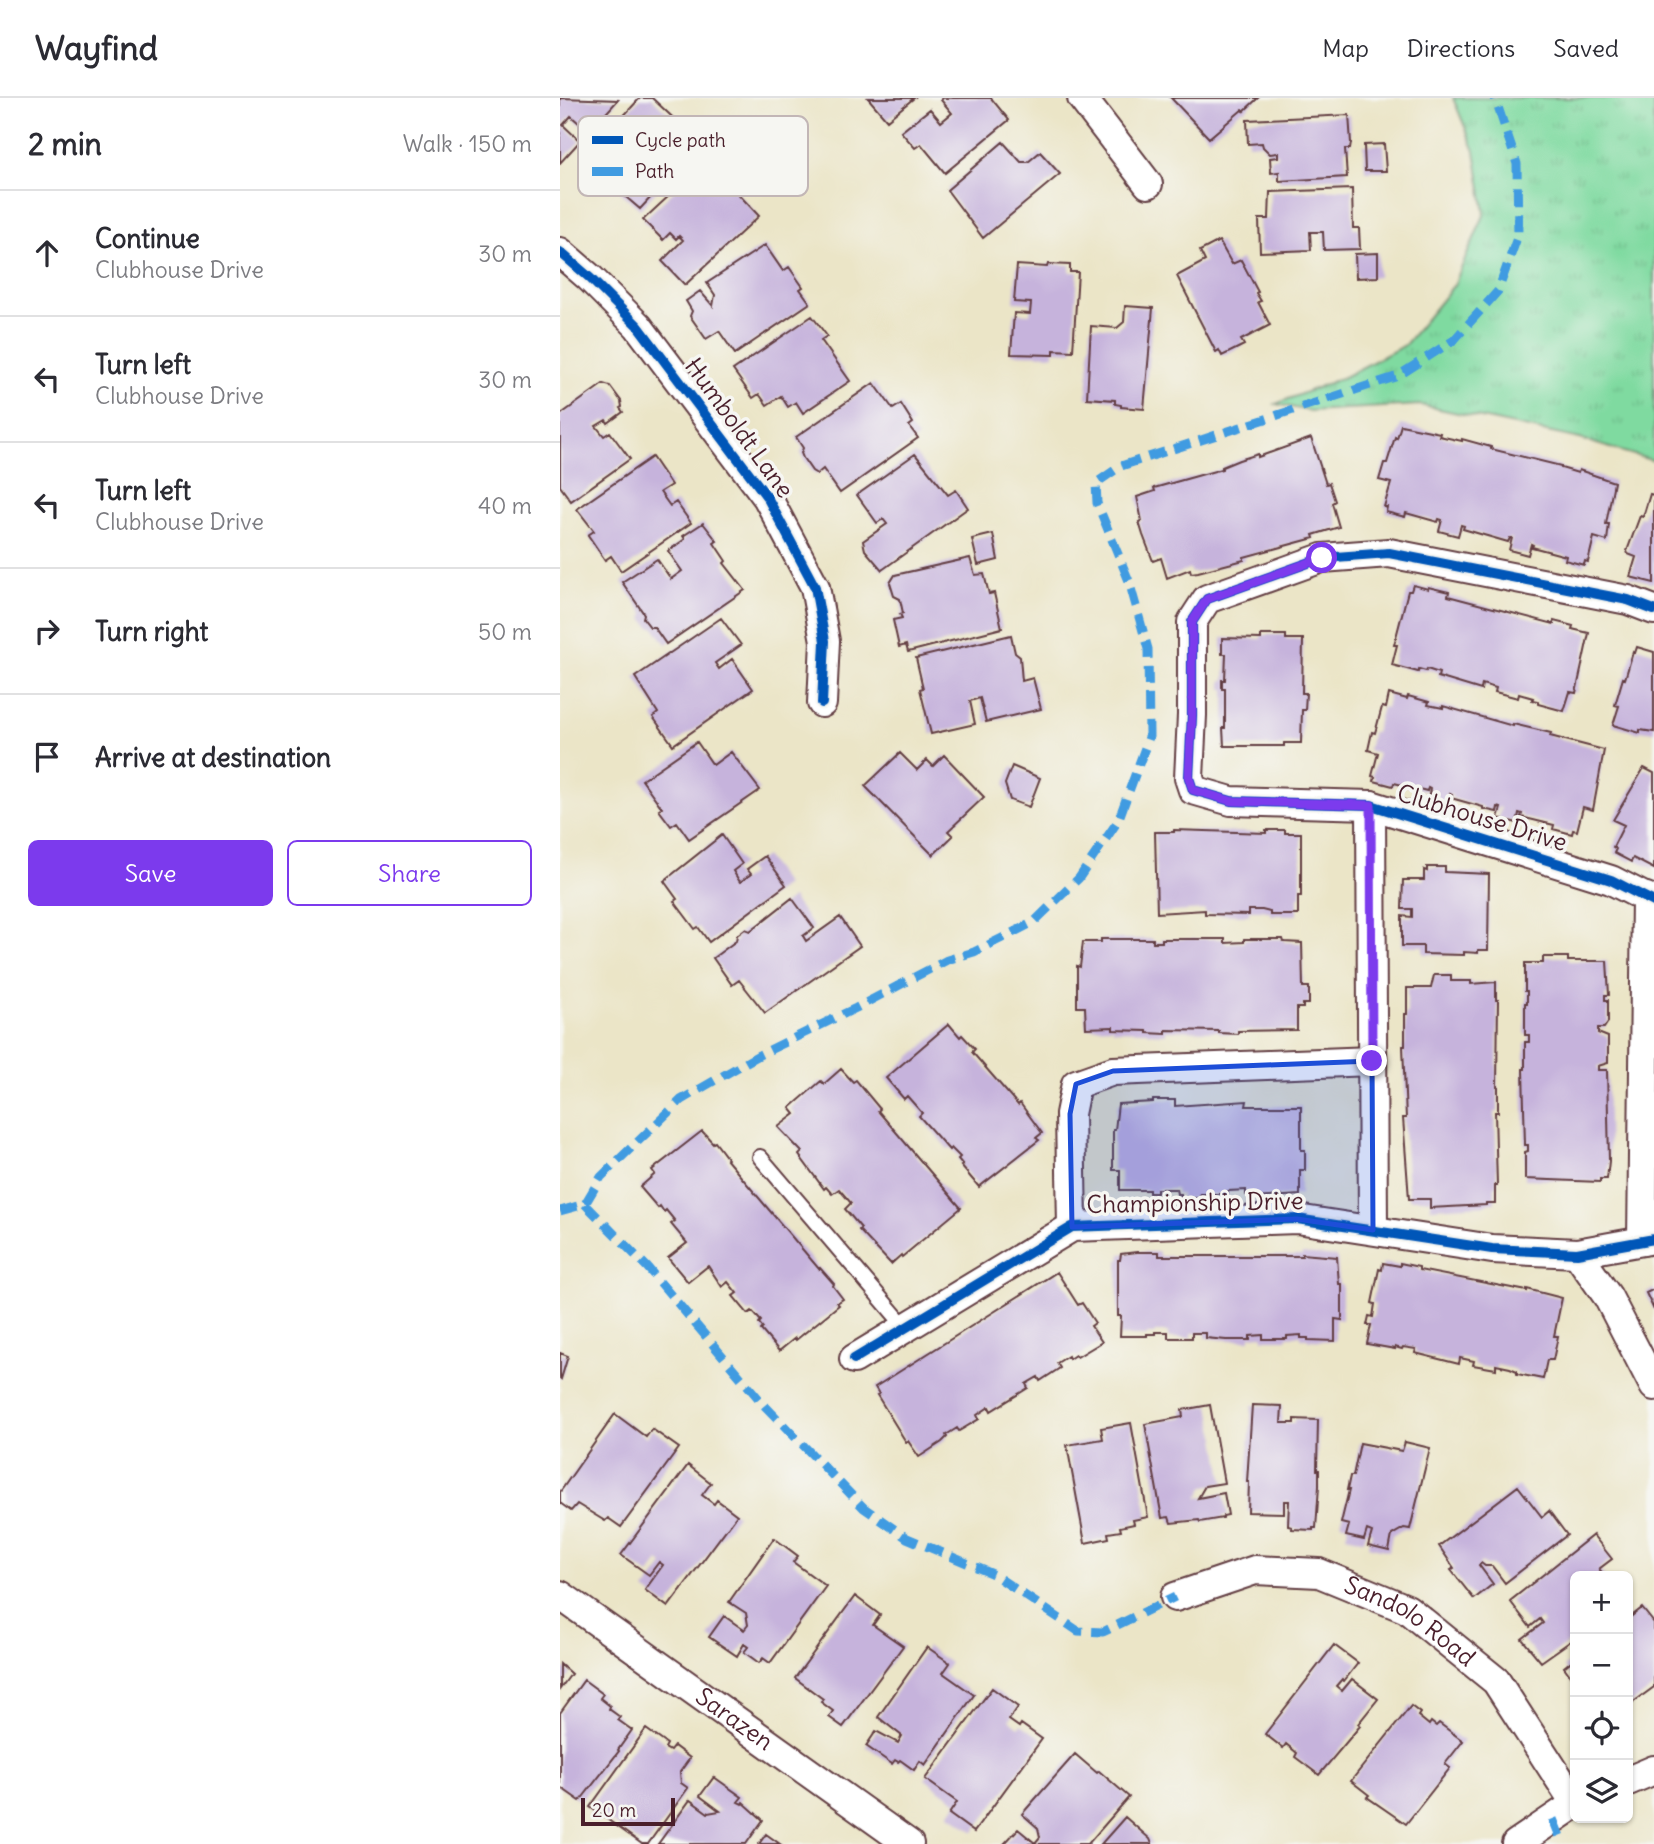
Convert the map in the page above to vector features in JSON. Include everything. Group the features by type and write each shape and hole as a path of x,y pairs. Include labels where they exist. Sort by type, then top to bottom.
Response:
{"street":[{"path":"1082,98 1149,184"},
{"name":"Humboldt Lane","path":"560,252 638,326 767,497 815,587 825,641 822,703"},
{"name":"Clubhouse Drive","path":"1648,1240 1650,900 1611,880 1371,805 1231,801 1193,790 1189,778 1192,622 1207,599 1322,558 1389,553 1628,600 1654,610"},
{"path":"1371,805 1373,1230"},
{"path":"1072,1227 1070,1114 1076,1084 1113,1071 1372,1061"},
{"name":"Championship Drive","path":"854,1359 1072,1227 1297,1219 1492,1249 1577,1253 1648,1240"},
{"path":"1577,1253 1608,1297 1654,1386"},
{"name":"Sandolo Road","path":"1175,1597 1255,1570 1319,1573 1407,1609 1496,1681 1570,1795"},
{"name":"Sarazen","path":"560,1595 909,1844"},
{"path":"1633,1779 1654,1770"},
{"path":"1516,1844 1570,1806"}],"lane":[{"path":"760,1157 906,1328"}],"highlighted area":[{"path":"1372,1061 1373,1230 1297,1219 1072,1227 1070,1114 1076,1084 1113,1071"}],"green space":[{"path":"1453,98 1654,98 1654,461 1580,439 1420,405 1309,411 1276,404 1344,377 1405,345 1454,285 1485,213 1475,151"}],"building":[{"path":"560,98 618,100 604,116 578,116 578,122 571,116 563,125 578,139 578,143 560,163"},
{"path":"640,98 652,98 671,116 624,116"},
{"path":"868,98 914,98 887,120"},
{"path":"991,98 1009,120 945,173 921,144 915,148 901,132 930,109 941,122 952,113 941,100"},
{"path":"1171,98 1258,98 1209,138"},
{"path":"1349,115 1351,143 1350,149 1345,149 1347,177 1279,181 1279,172 1271,173 1270,158 1278,157 1278,153 1270,154 1262,143 1248,144 1247,120"},
{"path":"1003,142 1021,162 1028,162 1040,152 1060,174 983,238 947,190"},
{"path":"1384,144 1386,171 1365,171 1364,145"},
{"path":"1352,189 1353,228 1359,228 1360,249 1324,250 1323,232 1310,232 1311,250 1260,252 1259,219 1269,219 1270,192"},
{"path":"625,196 652,196 640,209"},
{"path":"669,196 740,196 759,216 685,285 662,261 683,240 679,236 676,239 670,233 663,240 643,220"},
{"path":"1219,241 1232,264 1241,260 1258,292 1256,293 1261,301 1258,302 1270,325 1241,340 1244,345 1222,356 1219,350 1216,352 1177,276 1205,261 1200,251"},
{"path":"765,245 783,271 789,267 810,303 735,354 719,331 706,339 690,316 692,311 686,301 700,291 713,306 715,295 707,283"},
{"path":"1378,253 1378,277 1356,278 1355,254"},
{"path":"1048,264 1070,265 1070,272 1078,272 1073,351 1054,350 1054,355 1011,354 1014,313 1030,314 1031,303 1014,302 1017,265 1047,267"},
{"path":"1125,306 1153,308 1144,409 1121,407 1115,404 1115,400 1087,398 1091,326 1117,328 1124,322"},
{"path":"812,316 827,336 821,340 850,381 803,413 796,402 788,407 781,396 767,405 759,394 753,398 733,370"},
{"path":"874,383 893,409 901,404 913,423 909,426 918,438 840,493 823,469 817,474 812,471 803,458 803,448 796,437"},
{"path":"603,384 610,386 621,401 620,408 623,412 608,423 606,420 596,426 604,436 610,432 630,459 571,501 560,486 560,415"},
{"path":"1401,425 1440,433 1439,436 1462,439 1578,473 1579,470 1614,482 1606,524 1609,524 1607,541 1594,537 1588,562 1585,561 1584,565 1565,560 1566,556 1532,547 1531,544 1528,555 1509,550 1512,538 1508,542 1463,529 1464,526 1461,525 1458,536 1439,531 1442,520 1439,519 1438,522 1406,513 1405,517 1386,512 1387,507 1384,507 1391,483 1379,480"},
{"path":"1311,438 1326,484 1329,483 1335,501 1332,503 1339,527 1313,535 1314,538 1244,557 1244,560 1198,572 1191,573 1190,569 1167,578 1161,558 1153,561 1143,535 1137,497 1155,491 1154,488 1222,469 1239,460 1258,454 1258,457"},
{"path":"915,454 948,495 956,490 968,508 882,570 865,550 863,541 887,524 883,519 877,523 857,495"},
{"path":"652,457 671,485 660,492 670,506 676,502 691,523 621,571 611,556 605,560 588,535 594,531 577,509"},
{"path":"1650,494 1654,495 1654,583 1630,577 1636,557 1627,551 1640,516 1643,517"},
{"path":"703,523 717,541 714,543 726,561 724,563 745,590 666,644 654,627 650,627 643,618 644,614 622,582 657,559 671,579 682,571 668,551 685,539 683,536"},
{"path":"993,534 998,560 978,565 972,539"},
{"path":"970,558 975,575 984,574 989,594 994,593 1002,628 908,652 906,645 899,647 893,620 902,618 900,614 903,613 900,599 894,596 890,583 895,575"},
{"path":"1413,585 1449,592 1448,596 1554,624 1554,621 1589,633 1576,693 1570,692 1564,711 1538,704 1533,698 1519,694 1518,698 1495,692 1496,688 1482,684 1481,690 1438,677 1439,673 1427,669 1419,669 1418,672 1392,665 1397,645 1394,645 1408,591 1411,591"},
{"path":"721,618 741,645 715,663 719,669 732,659 753,689 673,745 653,717 658,713 635,677"},
{"path":"1011,635 1015,653 1020,657 1022,681 1033,678 1041,709 986,722 980,698 970,701 975,724 931,734 916,658"},
{"path":"1261,635 1286,635 1286,639 1303,639 1302,693 1306,693 1305,710 1302,710 1301,743 1284,743 1284,746 1224,746 1225,689 1222,689 1222,680 1225,680 1226,654 1222,654 1222,638 1261,639"},
{"path":"1637,647 1654,652 1654,732 1640,730 1640,733 1613,725 1619,706 1615,705 1623,678 1625,679"},
{"path":"1389,694 1407,699 1408,696 1429,702 1428,705 1443,706 1513,726 1551,733 1550,736 1604,750 1593,810 1583,807 1577,831 1573,830 1572,834 1553,829 1554,825 1521,817 1522,814 1519,813 1517,823 1498,818 1501,808 1498,807 1497,812 1483,809 1451,798 1450,794 1447,805 1428,800 1428,788 1427,791 1374,781 1375,777 1372,776 1378,753 1368,750 1372,732 1375,733 1382,707 1386,708"},
{"path":"697,742 713,765 731,752 760,790 689,839 677,822 671,826 642,780"},
{"path":"900,753 917,770 927,760 933,766 944,755 984,797 948,831 953,836 933,855 865,786"},
{"path":"1012,766 1040,778 1029,807 1010,800 1005,784"},
{"path":"1644,768 1654,773 1654,869 1633,858 1631,862 1614,853 1616,849 1613,847 1624,825 1613,820"},
{"path":"1174,830 1266,833 1266,830 1285,830 1285,833 1301,833 1301,896 1298,896 1298,915 1270,915 1270,912 1262,910 1249,910 1249,915 1205,914 1205,910 1157,913 1155,832"},
{"path":"722,835 742,864 733,871 740,882 751,874 747,869 765,856 786,885 709,942 698,927 695,929 674,901 677,899 664,881"},
{"path":"1427,867 1445,867 1445,872 1489,874 1488,950 1478,950 1478,953 1464,952 1464,955 1423,954 1423,946 1402,946 1402,916 1412,917 1412,909 1402,909 1403,880 1424,880 1424,870 1427,871"},
{"path":"792,898 814,928 803,936 806,941 840,917 860,946 765,1013 739,980 732,985 713,958 736,941 737,935 745,929 750,931"},
{"path":"1101,939 1153,939 1153,942 1162,942 1162,939 1225,939 1225,943 1244,942 1244,939 1283,939 1284,942 1302,943 1303,987 1309,987 1309,1004 1297,1008 1297,1030 1238,1031 1238,1034 1166,1030 1166,1034 1113,1030 1113,1027 1086,1028 1085,1007 1077,1007 1077,966 1080,967 1083,942 1101,942"},
{"path":"1543,957 1568,957 1568,961 1607,961 1609,995 1605,995 1605,1000 1608,1000 1608,1022 1604,1028 1598,1028 1598,1033 1608,1037 1608,1063 1598,1066 1598,1070 1607,1070 1609,1161 1607,1179 1600,1179 1600,1182 1525,1179 1525,1152 1528,1151 1528,1145 1525,1145 1523,1069 1525,1042 1529,1042 1529,1035 1525,1035 1525,963 1543,963"},
{"path":"1434,975 1451,975 1451,981 1471,981 1471,984 1496,982 1498,1112 1495,1112 1495,1203 1430,1208 1430,1199 1409,1199 1403,1118 1406,1118 1403,1046 1407,988 1431,988"},
{"path":"949,1024 975,1049 972,1052 1018,1105 1020,1103 1042,1133 1036,1138 1039,1140 979,1187 961,1166 963,1165 958,1159 960,1157 951,1148 949,1150 919,1116 922,1113 907,1096 904,1099 886,1078"},
{"path":"841,1069 853,1082 856,1080 880,1109 878,1111 961,1208 891,1264 859,1230 861,1228 845,1209 851,1203 839,1189 832,1194 826,1187 824,1189 799,1155 802,1152 778,1127 795,1114 790,1108 821,1081 824,1084"},
{"path":"1175,1100 1175,1106 1247,1101 1246,1106 1301,1106 1301,1150 1305,1150 1305,1170 1300,1170 1300,1195 1254,1198 1254,1195 1246,1195 1246,1190 1228,1191 1228,1194 1200,1194 1201,1198 1181,1198 1176,1189 1157,1189 1157,1193 1149,1193 1149,1190 1120,1190 1120,1170 1113,1170 1113,1130 1118,1104"},
{"path":"702,1131 715,1142 726,1159 834,1284 843,1299 796,1340 795,1338 779,1351 761,1330 761,1321 752,1311 748,1314 733,1296 737,1293 728,1282 722,1287 708,1266 688,1282 668,1258 687,1243 671,1224 675,1221 666,1210 664,1212 660,1206 658,1208 640,1187 655,1174 652,1170"},
{"path":"1159,1252 1159,1256 1302,1254 1337,1257 1339,1284 1342,1284 1342,1320 1335,1319 1335,1341 1308,1340 1301,1338 1301,1335 1287,1336 1287,1339 1250,1336 1250,1340 1206,1338 1206,1333 1192,1333 1192,1338 1168,1338 1168,1332 1155,1332 1147,1336 1120,1336 1118,1260 1121,1254"},
{"path":"1383,1263 1400,1266 1400,1263 1419,1267 1419,1270 1527,1289 1562,1298 1554,1336 1558,1336 1553,1360 1547,1360 1543,1379 1517,1374 1517,1371 1510,1368 1496,1365 1496,1369 1473,1365 1474,1361 1460,1358 1459,1364 1415,1353 1416,1349 1395,1349 1367,1344 1371,1325 1367,1325 1369,1316 1373,1317 1375,1304 1372,1303 1379,1269 1382,1270"},
{"path":"1057,1272 1078,1305 1082,1303 1095,1323 1091,1326 1102,1342 1077,1357 1075,1355 1069,1359 1068,1356 1057,1363 1060,1368 1040,1381 1038,1377 1026,1384 1028,1388 991,1411 989,1407 977,1415 979,1419 959,1431 957,1428 919,1457 908,1441 906,1442 877,1395 879,1394 875,1387"},
{"path":"1654,1289 1654,1310 1646,1293"},
{"path":"560,1353 568,1356 561,1379 560,1378"},
{"path":"1210,1405 1224,1483 1205,1486 1198,1498 1224,1493 1228,1515 1200,1522 1171,1523 1169,1517 1162,1518 1145,1424 1183,1417 1182,1410"},
{"path":"1252,1405 1282,1406 1281,1423 1294,1423 1294,1419 1318,1420 1319,1486 1316,1528 1313,1530 1292,1529 1288,1526 1289,1501 1284,1501 1284,1513 1248,1512 1247,1482"},
{"path":"615,1414 646,1437 652,1429 679,1448 621,1527 577,1504 571,1511 560,1503 560,1492"},
{"path":"1131,1423 1148,1517 1133,1520 1134,1524 1120,1527 1121,1531 1108,1533 1109,1538 1085,1543 1067,1445 1103,1439 1101,1428"},
{"path":"1405,1442 1430,1448 1410,1529 1404,1528 1392,1535 1389,1551 1368,1546 1372,1532 1367,1530 1364,1540 1346,1536 1349,1525 1341,1523 1350,1476 1353,1476 1360,1443 1402,1451"},
{"path":"688,1465 711,1483 702,1495 714,1504 717,1500 737,1515 668,1607 645,1590 663,1565 659,1562 649,1575 621,1555"},
{"path":"1518,1486 1542,1517 1549,1511 1567,1535 1505,1583 1492,1566 1481,1563 1479,1565 1493,1584 1474,1599 1451,1570 1454,1568 1439,1546"},
{"path":"1593,1535 1612,1559 1599,1569 1601,1571 1570,1571 1570,1642 1541,1662 1522,1639 1543,1623 1540,1619 1530,1627 1510,1601"},
{"path":"774,1538 798,1556 793,1562 826,1586 770,1663 763,1658 759,1663 744,1652 748,1647 744,1644 737,1656 709,1637 724,1616 744,1630 748,1625 746,1613 729,1602"},
{"path":"855,1596 880,1615 873,1625 903,1646 843,1727 829,1717 833,1711 821,1702 823,1699 795,1678"},
{"path":"1642,1608 1654,1623 1654,1687 1633,1702 1633,1634 1633,1615"},
{"path":"1334,1645 1358,1663 1344,1681 1342,1679 1336,1686 1342,1691 1352,1679 1378,1699 1358,1724 1360,1726 1319,1775 1295,1757 1297,1753 1286,1744 1283,1748 1265,1734"},
{"path":"927,1647 950,1663 943,1673 974,1695 925,1765 920,1761 914,1770 900,1760 895,1760 892,1764 866,1746 876,1731 898,1743 902,1736 878,1717"},
{"path":"1570,1662 1570,1675 1564,1667"},
{"path":"560,1664 571,1674 560,1689"},
{"path":"584,1680 603,1694 600,1698 620,1717 618,1720 632,1730 580,1801 560,1787 560,1713"},
{"path":"992,1688 1018,1707 1009,1720 1019,1727 1021,1724 1042,1739 974,1832 949,1814 957,1802 925,1779"},
{"path":"1411,1706 1429,1725 1431,1722 1436,1726 1439,1723 1463,1741 1445,1764 1450,1768 1406,1824 1367,1797 1369,1795 1351,1781"},
{"path":"646,1729 667,1744 665,1748 670,1751 674,1746 690,1758 680,1772 681,1783 688,1788 648,1844 642,1844 590,1807"},
{"path":"1075,1754 1129,1797 1088,1844 1004,1844 1018,1829 1035,1843 1040,1837 1038,1828 1022,1814"},
{"path":"714,1777 742,1797 738,1802 743,1802 763,1820 746,1844 658,1844 690,1800 708,1813 720,1811 700,1796"},
{"path":"1125,1817 1150,1839 1152,1844 1101,1844"},
{"path":"766,1834 780,1844 759,1844"}],"marked path":[{"path":"560,1211 585,1204 601,1177 681,1100 759,1055 947,960 974,952 1034,922 1079,878 1118,821 1149,737 1148,649 1129,581 1097,503 1096,483 1121,466 1398,376 1454,340 1498,291 1518,235 1517,164 1495,98"},
{"path":"585,1204 647,1267 765,1406 864,1508 907,1538 993,1574 1078,1631 1103,1632 1175,1597"},
{"path":"1553,1819 1563,1844"}],"cycle path":[{"path":"560,252 638,326 767,497 815,587 825,641 822,703"},
{"path":"1654,610 1628,600 1389,553 1322,558 1207,599 1192,622 1189,778 1193,790 1231,801 1371,805 1611,880 1654,902"},
{"path":"854,1359 1072,1227 1297,1219 1492,1249 1577,1253 1654,1239"}],"route":[{"path":"1322,558 1207,599 1192,622 1189,778 1193,790 1231,801 1371,805 1372,1061"}]}
